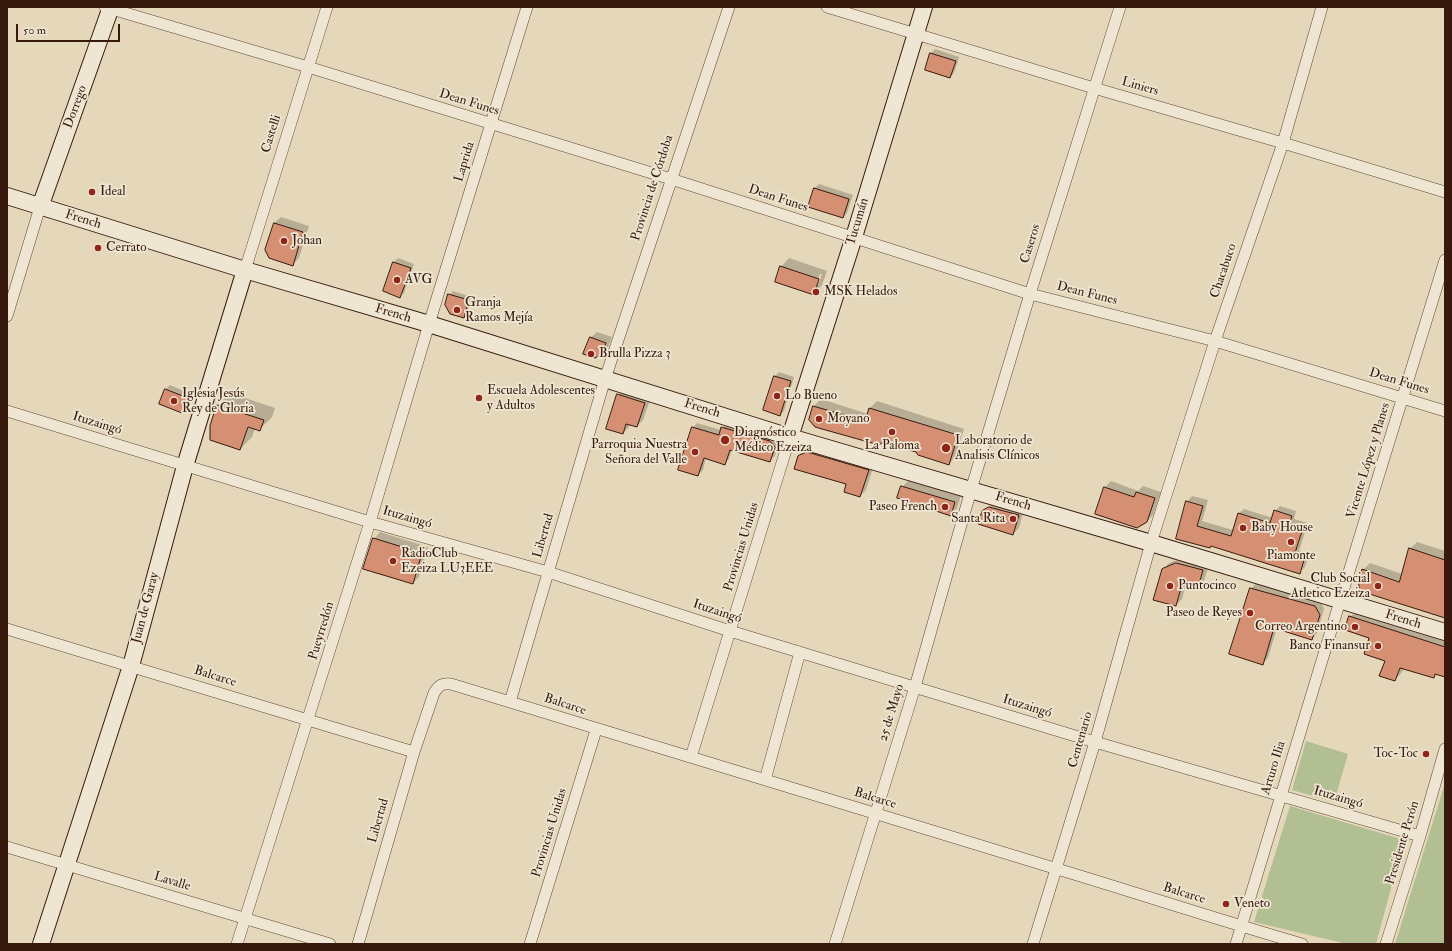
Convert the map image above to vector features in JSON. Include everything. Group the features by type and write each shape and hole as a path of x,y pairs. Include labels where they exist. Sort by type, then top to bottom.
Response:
{"street":[{"name":"Castelli","path":"245,270 327,7"},
{"name":"Laprida","path":"429,324 527,7"},
{"name":"Provincia de Córdoba","path":"605,379 729,7"},
{"name":"Liniers","path":"827,7 1445,192"},
{"name":"Tucumán","path":"790,437 854,237 924,7"},
{"name":"Caseros","path":"971,490 1030,294 1120,7"},
{"name":"Chacabuco","path":"1151,543 1215,341 1283,143 1322,7"},
{"name":"Dean Funes","path":"109,8 308,67 671,179 1030,294 1215,341 1445,411"},
{"name":"Dorrego","path":"40,207 109,8"},
{"name":"French","path":"7,196 245,270 429,324 790,437 1151,543 1445,632"},
{"path":"7,316 40,207"},
{"name":"Vicente López y Planes","path":"1340,601 1445,260"},
{"name":"Juan de Garay","path":"40,944 131,666 185,466 245,270"},
{"name":"Pueyrredón","path":"237,944 370,522 429,324"},
{"name":"Libertad","path":"510,702 605,379"},
{"name":"Ituzaingó","path":"7,411 370,522 548,572 730,631 1095,742 1420,836"},
{"name":"Provincias Unidas","path":"691,757 790,437"},
{"name":"25 de Mayo","path":"835,944 876,814 971,490"},
{"name":"Centenario","path":"1033,944 1095,742 1151,543"},
{"name":"Arturo Ilia","path":"1236,944 1340,601"},
{"name":"Balcarce","path":"7,629 414,752"},
{"path":"764,780 800,652"},
{"name":"Balcarce","path":"439,685 444,683 451,684 596,730 691,757 1302,944"},
{"name":"Libertad","path":"358,944 414,752 434,693 439,685"},
{"name":"Provincias Unidas","path":"530,944 596,730"},
{"name":"Presidente Perón","path":"1386,944 1420,836 1445,749"},
{"name":"Lavalle","path":"7,847 330,944"}],"green space":[{"path":"1306,741 1348,754 1334,802 1292,790"},
{"path":"1445,783 1445,944 1395,944"},
{"path":"1290,806 1404,840 1376,944 1347,944 1254,922"}],"building":[{"path":"930,53 956,61 950,78 925,70"},
{"path":"814,188 849,199 843,218 808,207"},
{"name":"Johan","path":"274,223 303,232 293,266 269,258 265,250"},
{"name":"AVG","path":"393,262 411,268 400,298 383,291"},
{"path":"780,266 819,279 814,295 775,282"},
{"name":"Granja Ramos Mejía","path":"448,294 469,300 464,318 450,314 445,305"},
{"path":"590,337 606,343 602,354 595,358 583,354"},
{"name":"Lo Bueno","path":"774,376 791,381 780,416 763,410"},
{"name":"Iglesia Jesús Rey de Gloria","path":"165,389 188,398 182,413 159,404"},
{"path":"617,394 645,403 637,427 626,424 623,434 606,429"},
{"path":"217,405 264,420 260,431 248,427 240,450 210,440 210,426"},
{"path":"813,406 865,421 869,408 958,435 949,465 918,455 916,452 883,442 879,445 815,427 809,420"},
{"path":"692,427 719,435 721,427 770,441 775,447 770,462 730,450 725,465 704,458 698,476 678,470"},
{"path":"807,452 869,470 860,497 844,492 846,484 794,469 798,456"},
{"path":"901,486 955,502 951,516 897,498"},
{"path":"1104,487 1134,497 1136,492 1155,498 1147,522 1137,528 1095,514"},
{"path":"1186,501 1203,506 1197,526 1231,536 1238,513 1270,523 1274,510 1292,516 1289,524 1303,528 1294,556 1304,560 1300,574 1211,546 1210,548 1176,539"},
{"path":"989,507 1019,515 1013,535 978,524 982,511"},
{"name":"RadioClub Ezeiza LU3EEE","path":"373,538 422,553 413,584 363,569"},
{"path":"1409,548 1445,560 1445,618 1360,591 1358,581 1362,569 1399,582"},
{"name":"Puntocinco","path":"1176,563 1203,570 1198,588 1182,584 1176,606 1153,600 1162,569"},
{"path":"1250,588 1315,606 1320,615 1312,640 1274,628 1263,665 1229,654"},
{"path":"1349,616 1445,647 1445,677 1435,674 1434,678 1400,668 1395,681 1379,676 1385,661 1364,654 1369,638 1345,630"}],"place":[{"name":"Ideal","path":"92,192"},
{"name":"Johan","path":"284,241"},
{"name":"Cerrato","path":"98,248"},
{"name":"AVG","path":"397,280"},
{"name":"MSK Helados","path":"816,292"},
{"name":"Granja Ramos Mejía","path":"457,310"},
{"name":"Brulla Pizza 3","path":"591,354"},
{"name":"Lo Bueno","path":"777,396"},
{"name":"Escuela Adolescentes y Adultos","path":"479,398"},
{"name":"Iglesia Jesús Rey de Gloria","path":"174,401"},
{"name":"Moyano","path":"819,419"},
{"name":"La Paloma","path":"892,432"},
{"name":"Diagnóstico Médico Ezeiza","path":"725,440"},
{"name":"Laboratorio de Analisis Clínicos","path":"946,448"},
{"name":"Parroquia Nuestra Señora del Valle","path":"695,452"},
{"name":"Paseo French","path":"945,507"},
{"name":"Santa Rita","path":"1013,519"},
{"name":"Baby House","path":"1243,528"},
{"name":"Piamonte","path":"1291,542"},
{"name":"RadioClub Ezeiza LU3EEE","path":"393,561"},
{"name":"Puntocinco","path":"1170,586"},
{"name":"Club Social Atletico Ezeiza","path":"1378,586"},
{"name":"Paseo de Reyes","path":"1250,613"},
{"name":"Correo Argentino","path":"1355,627"},
{"name":"Banco Finansur","path":"1378,646"},
{"name":"Toc-Toc","path":"1426,754"},
{"name":"Veneto","path":"1226,904"}]}
